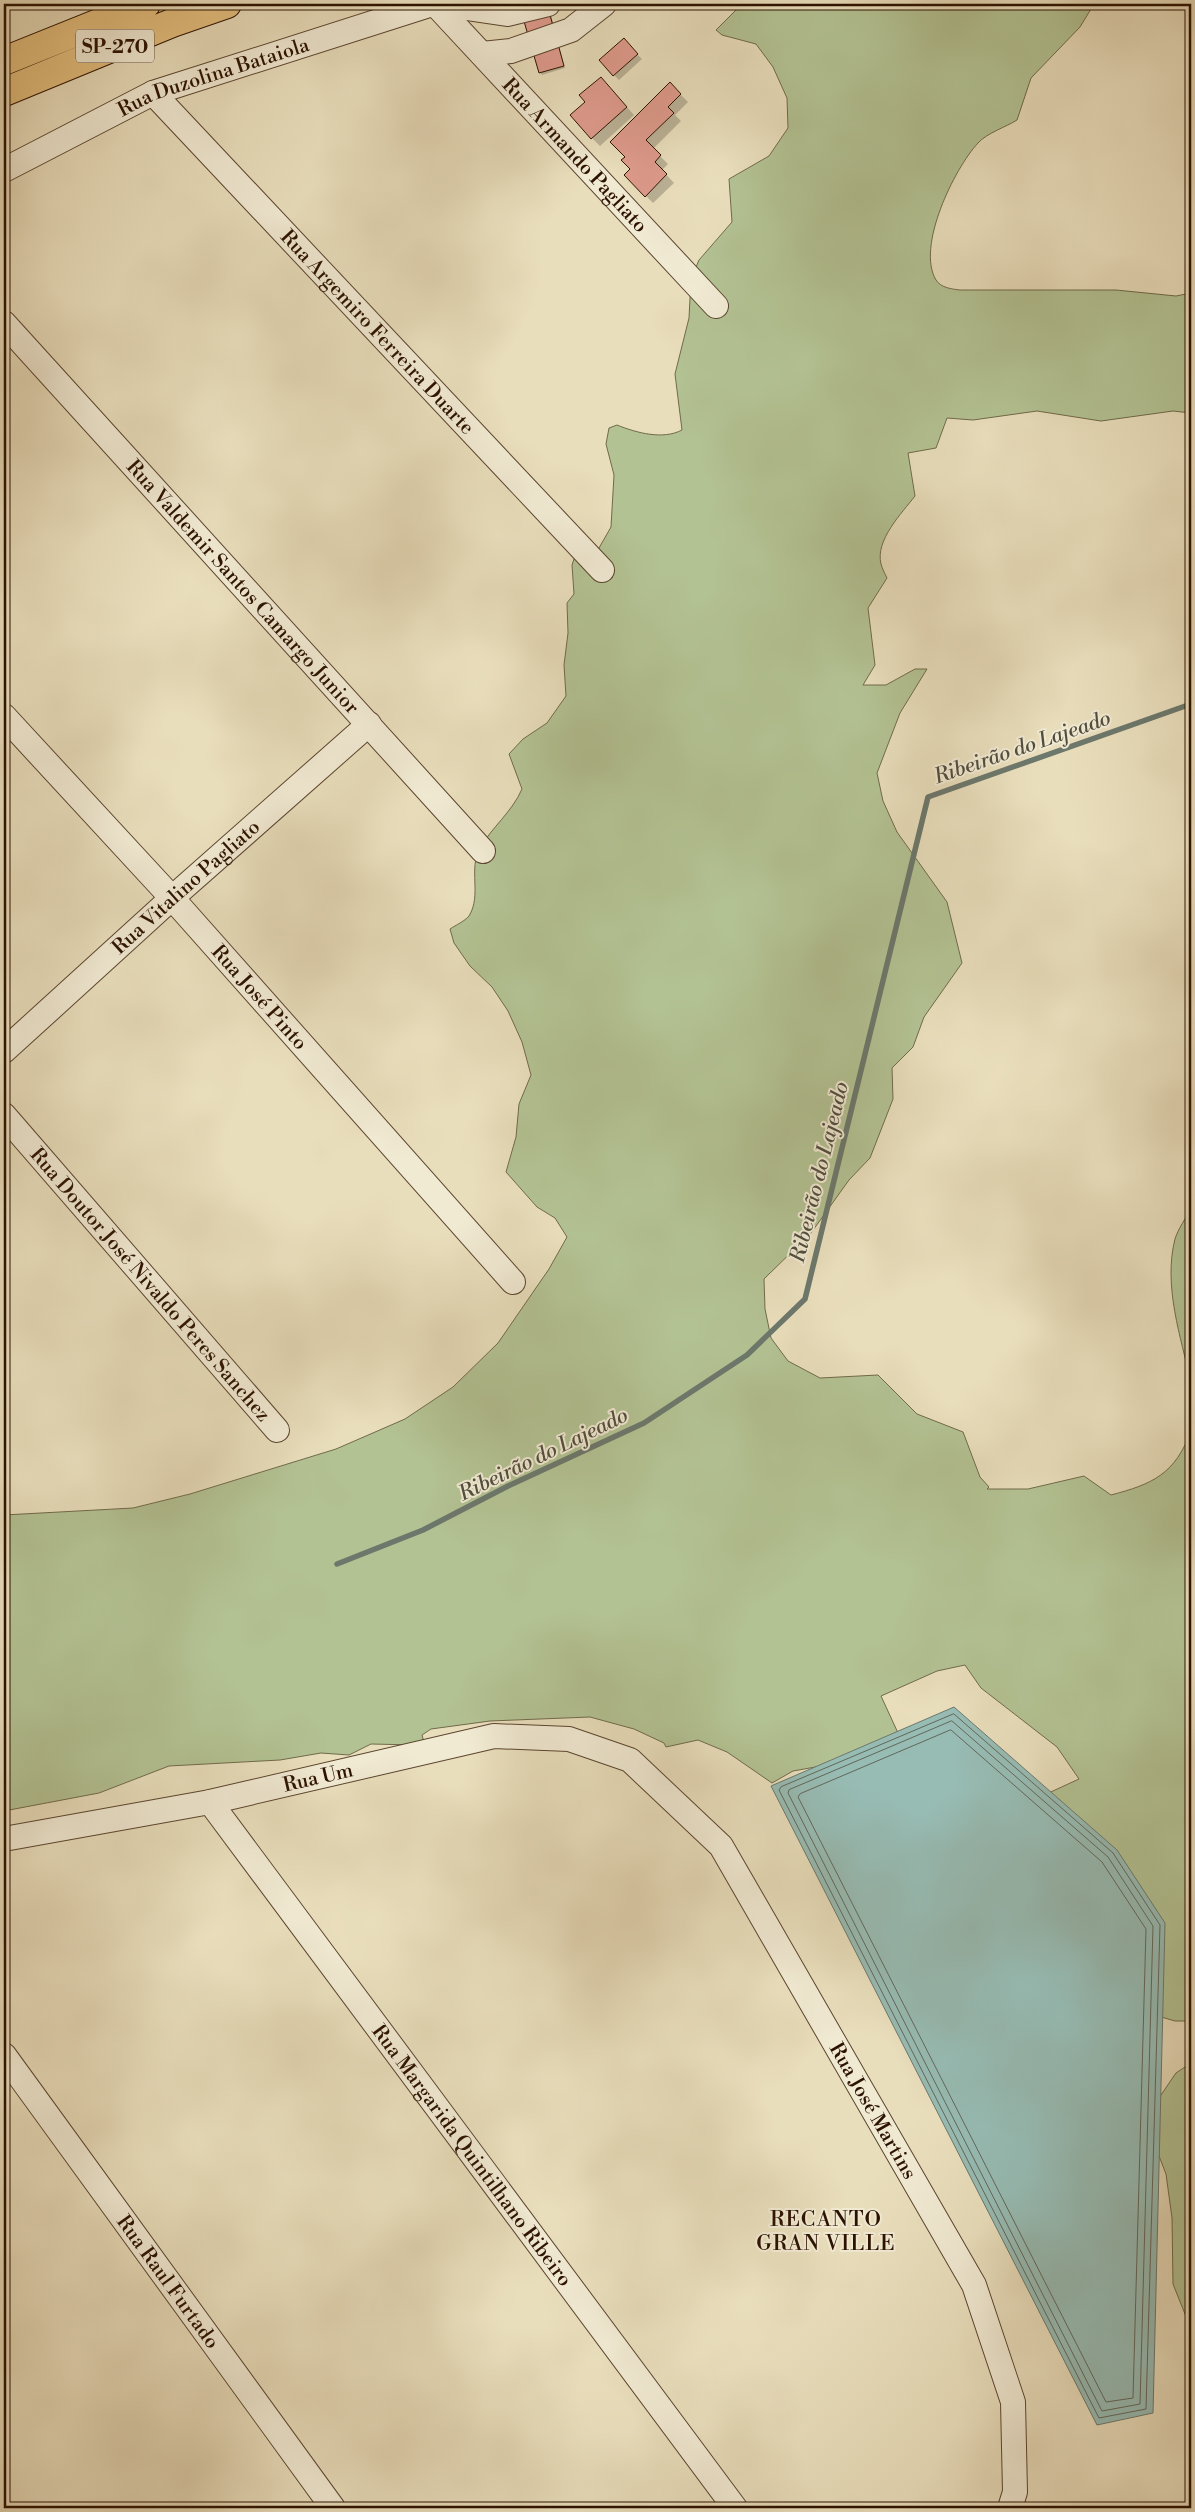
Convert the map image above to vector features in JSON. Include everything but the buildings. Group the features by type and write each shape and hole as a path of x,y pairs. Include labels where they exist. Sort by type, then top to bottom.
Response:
{"highway":[{"name":"SP-270","path":"4,61 146,4"},
{"name":"SP-270","path":"4,92 172,23 227,4"}],"street":[{"name":"Rua Armando Pagliato","path":"433,4 482,54 716,306"},
{"name":"Rua Duzolina Bataiola","path":"4,170 153,93 433,4"},
{"path":"440,4 507,14 548,4"},
{"path":"482,54 511,51 571,30 604,4"},
{"name":"Rua Argemiro Ferreira Duarte","path":"153,93 602,570"},
{"name":"Rua Valdemir Santos Camargo Junior","path":"4,324 483,851"},
{"name":"Rua José Pinto","path":"4,716 172,898 513,1282"},
{"name":"Rua Vitalino Pagliato","path":"4,1052 172,898 369,724"},
{"name":"Rua Doutor José Nivaldo Peres Sanchez","path":"4,1115 277,1430"},
{"name":"Rua Um","path":"4,1839 210,1802 494,1736 569,1740 630,1760"},
{"name":"Rua José Martins","path":"630,1760 721,1846 974,2285 1013,2402 1015,2492 1010,2508"},
{"name":"Rua Margarida Quintilhano Ribeiro","path":"210,1802 735,2508"},
{"name":"Rua Raul Furtado","path":"4,2055 323,2505"}],"green space":[{"path":"747,4 1094,4 1080,27 1031,78 1017,120 982,139 968,155 958,171 940,209 934,229 931,266 938,283 947,288 960,290 1116,290 1176,296 1191,293 1191,413 1173,411 1101,421 1037,411 973,420 947,418 936,448 908,453 915,496 891,527 882,546 881,564 887,578 868,608 875,665 863,685 886,685 915,669 927,669 900,713 877,773 883,801 897,832 947,902 962,963 924,1017 913,1047 892,1068 893,1099 870,1158 849,1180 811,1233 764,1279 765,1309 771,1338 788,1361 820,1378 878,1375 917,1414 963,1432 980,1477 989,1487 987,1489 1028,1489 1084,1476 1111,1495 1126,1491 1151,1481 1170,1467 1185,1446 1191,1431 1191,2021 1175,2021 1151,2014 1042,1796 1079,1779 1057,1747 981,1688 965,1665 937,1671 881,1696 898,1733 860,1759 793,1771 772,1783 727,1752 698,1740 666,1747 664,1743 634,1729 590,1717 490,1721 431,1729 422,1735 424,1742 416,1745 371,1744 349,1755 321,1753 280,1760 169,1766 99,1793 4,1811 4,1515 133,1508 190,1494 336,1449 405,1419 453,1387 498,1343 549,1269 567,1237 555,1218 537,1207 506,1172 516,1137 519,1104 531,1075 522,1042 508,1011 492,987 470,966 454,943 450,929 469,916 475,899 475,865 480,848 513,805 522,789 509,754 523,739 547,723 566,696 564,665 568,633 567,603 574,594 572,565 576,553 595,555 611,527 614,475 606,444 609,428 617,425 641,433 658,435 667,435 682,430 675,374 689,318 691,279 699,260 732,222 729,179 769,156 788,128 787,98 773,67 756,44 722,35 716,30 736,10"},
{"path":"1191,1208 1191,1383 1178,1330 1171,1275 1175,1239"},
{"path":"1191,2063 1191,2329 1173,2284 1172,2218 1166,2174 1159,2156 1150,2111 1176,2073"}],"water":[{"path":"954,1707 1117,1850 1165,1923 1153,2413 1097,2425 771,1786"}],"waterway":[{"name":"Ribeirão do Lajeado","path":"337,1564 423,1530 508,1486 644,1423 747,1355 805,1299 928,797 1191,704"}],"district":[{"name":"RECANTO GRAN VILLE","path":"826,2231"}]}
